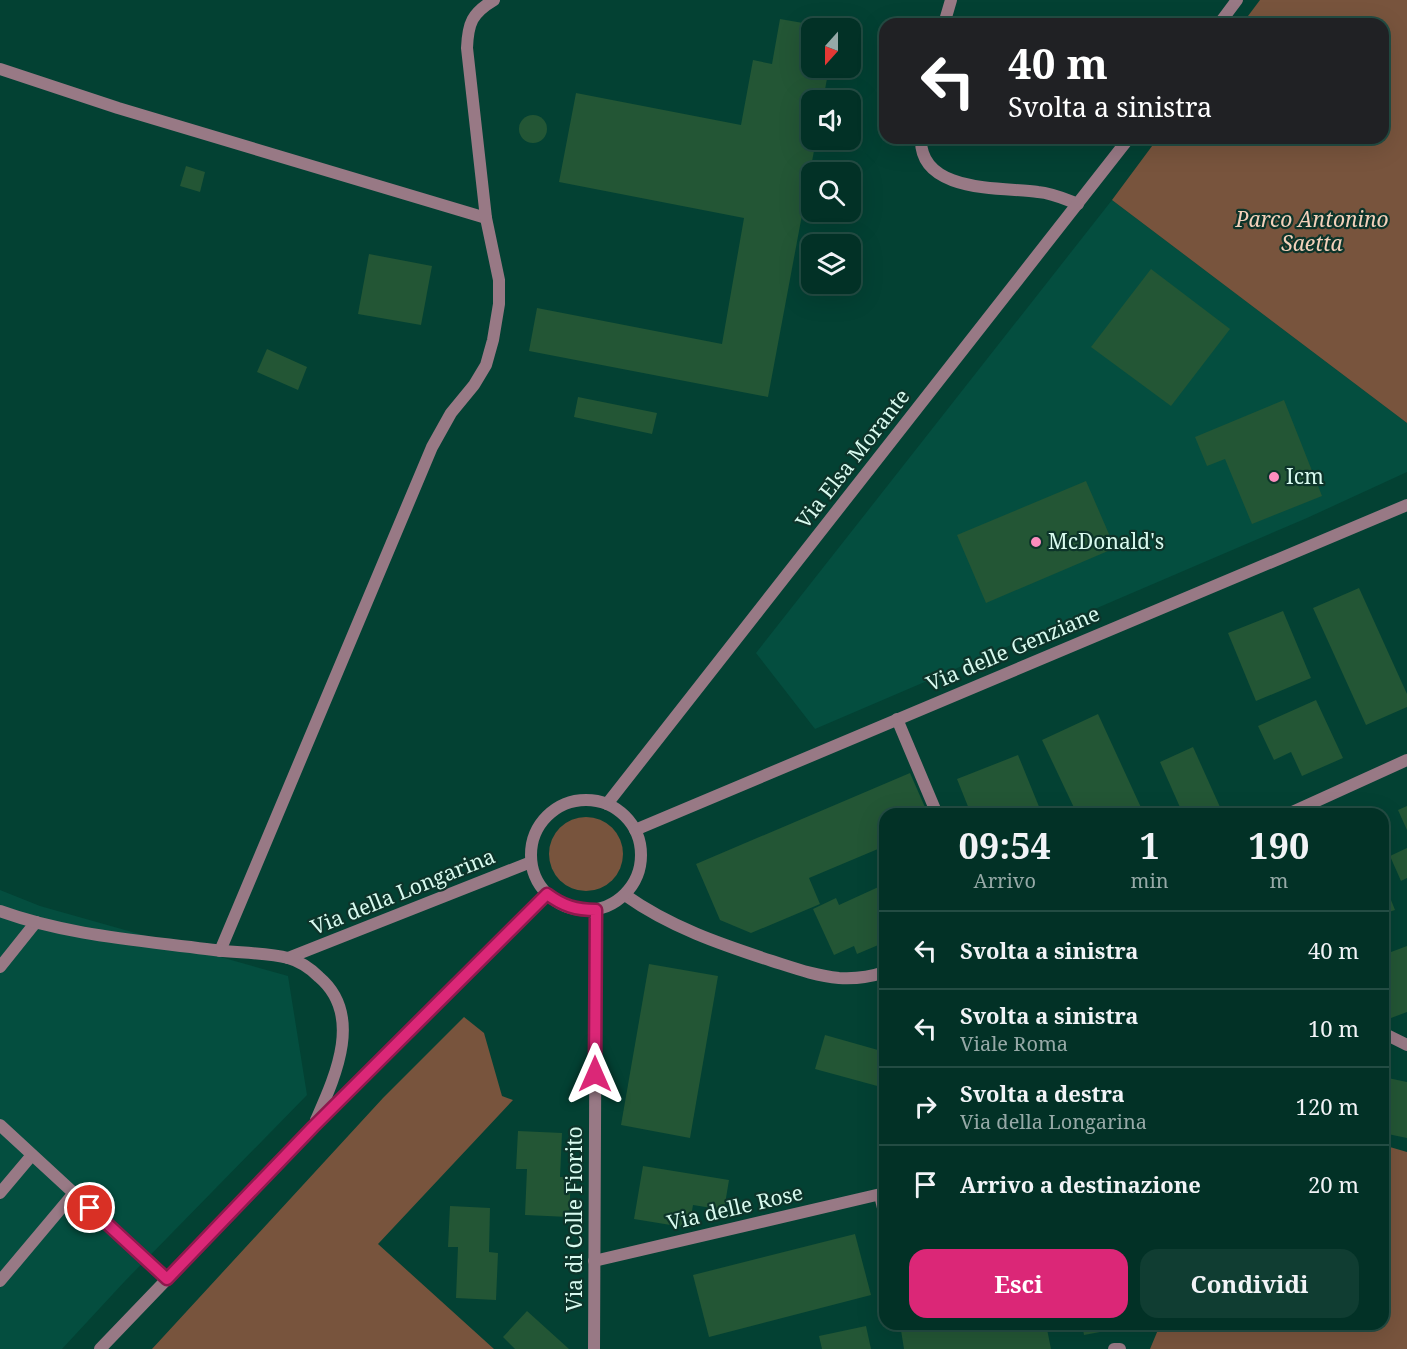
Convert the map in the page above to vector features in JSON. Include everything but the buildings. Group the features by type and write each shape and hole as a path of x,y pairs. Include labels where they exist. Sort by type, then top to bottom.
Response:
{"street":[{"path":"220,951 432,447 448,418 474,385 486,365 493,340 499,294 498,274 486,218 468,57 468,35 475,15 494,0"},
{"path":"946,18 951,0"},
{"path":"1224,18 1237,0"},
{"path":"0,69 118,108 486,218"},
{"path":"921,144 922,153 928,162 954,181 975,187 1038,191 1078,204"},
{"name":"Via Elsa Morante","path":"607,804 1125,144"},
{"name":"Via delle Genziane","path":"635,830 1407,505"},
{"path":"897,719 934,808"},
{"path":"1301,808 1407,760"},
{"path":"588,800 607,804 619,810 635,830 641,847 641,864 635,881 625,895 611,904 596,910 579,910 561,904 547,894 536,880 531,862 532,843 539,825 552,811 569,802 588,800"},
{"name":"Via della Longarina","path":"288,958 531,862"},
{"path":"100,1349 313,1127 547,894"},
{"path":"625,895 677,927 731,948 825,976 862,978 879,974"},
{"name":"Via di Colle Fiorito","path":"594,1349 596,910"},
{"name":"Via della Longarina","path":"0,911 36,922 84,932 288,958 308,968 325,982 337,1001 343,1022 338,1066 313,1127"},
{"path":"0,967 36,922"},
{"path":"1389,1036 1407,1045"},
{"path":"0,1125 167,1279"},
{"path":"0,1193 32,1155"},
{"path":"0,1281 74,1193"},
{"name":"Via delle Rose","path":"594,1261 879,1195"}],"shaded area":[{"path":"1112,200 1407,423 1407,472 1307,518 815,729 756,653"},
{"path":"0,890 40,906 288,976 307,1095 125,1281 62,1349 0,1349"}],"green space":[{"name":"Parco Antonino Saetta","path":"1260,0 1407,0 1407,423 1112,200 1154,144 1389,144 1389,18 1246,18"},
{"path":"586,817 600,820 612,828 620,840 623,854 620,868 612,880 600,888 586,891 572,888 560,880 552,868 549,854 552,840 560,828 572,820"},
{"path":"464,1017 484,1033 502,1096 513,1100 378,1244 494,1349 152,1349 383,1098"},
{"path":"1389,1147 1407,1152 1407,1349 1150,1349 1158,1330 1389,1330"}],"place":[{"name":"Icm","path":"1274,477"},
{"name":"McDonald's","path":"1036,542"}],"route":[{"path":"90,1208 167,1279 313,1127 547,894 561,904 579,910 596,910 595,1074"}]}
